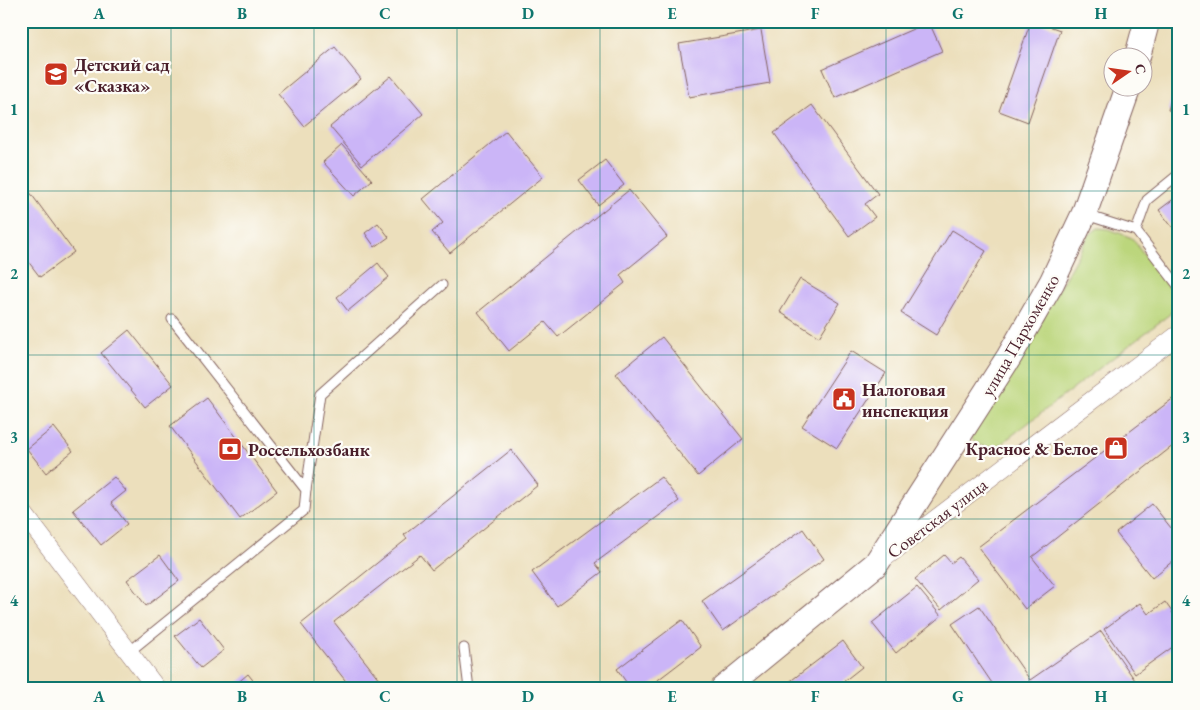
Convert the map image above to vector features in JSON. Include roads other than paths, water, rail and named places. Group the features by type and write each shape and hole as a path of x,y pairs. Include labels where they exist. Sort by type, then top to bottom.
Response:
{"street":[{"path":"1140,48 1147,21"},
{"name":"улица Пархоменко","path":"876,564 1009,357 1052,282 1084,214 1125,98"},
{"name":"Советская улица","path":"723,689 876,564 1179,334"},
{"path":"21,510 157,689"}],"lane":[{"path":"1136,231 1147,200 1179,174"},
{"path":"1084,214 1136,231 1179,288"},
{"path":"129,652 304,510 320,394 442,285"},
{"path":"172,319 306,490"},
{"path":"464,648 469,689"}],"place":[{"name":"Детский сад «Сказка»","path":"56,74"},
{"name":"Налоговая инспекция","path":"844,399"},
{"name":"Красное & Белое","path":"1116,448"},
{"name":"Россельхозбанк","path":"230,449"}]}
